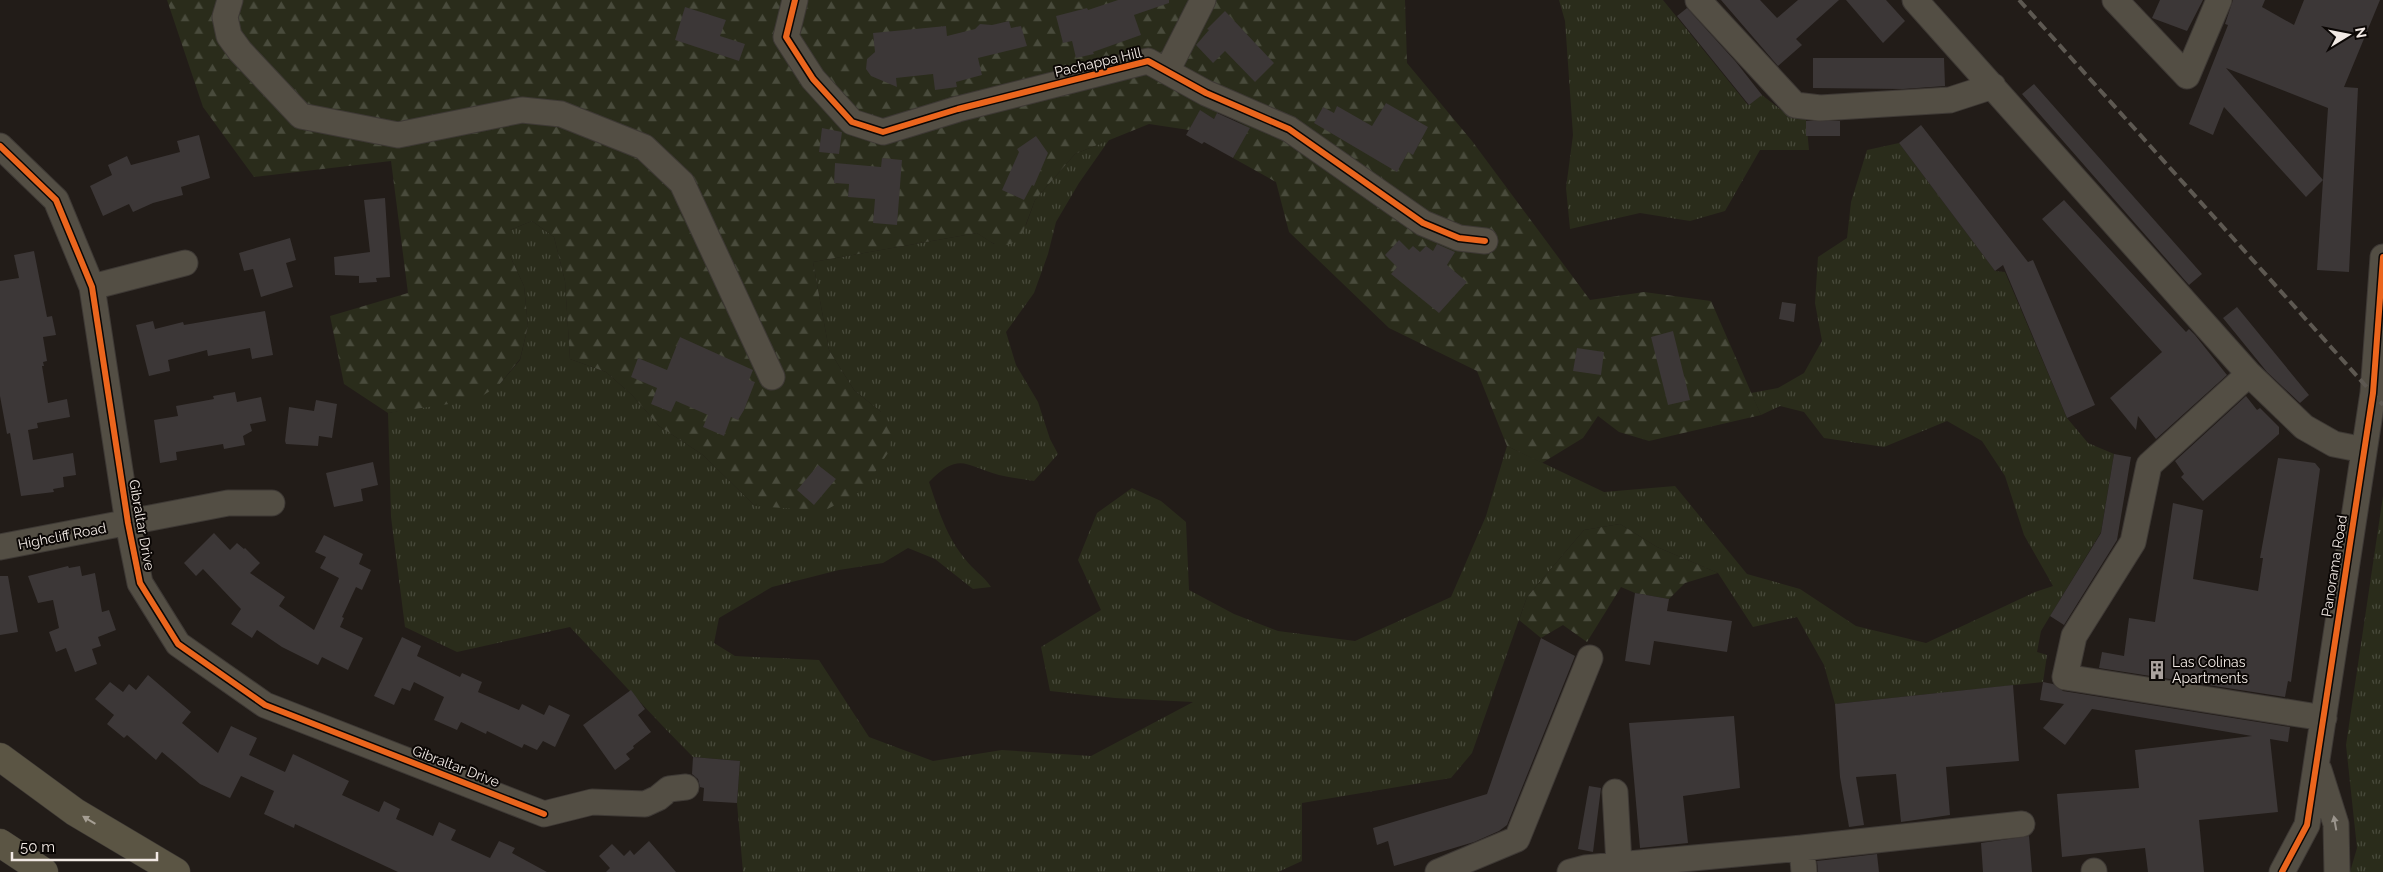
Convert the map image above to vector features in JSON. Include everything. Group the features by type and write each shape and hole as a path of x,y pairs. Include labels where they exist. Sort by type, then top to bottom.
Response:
{"highway":[{"path":"0,756 75,812 176,872"},
{"path":"0,843 44,872"}],"street":[{"path":"230,0 225,17 229,36 240,51 302,116 398,135 522,110 561,114 644,147 682,183 772,377"},
{"name":"Pachappa Hill","path":"795,0 786,37 812,79 852,122 884,132 958,109 1148,61 1206,93 1289,128 1423,223 1459,238 1485,241"},
{"path":"1167,71 1203,0"},
{"path":"1698,0 1795,105 1820,108 1950,100 1993,86"},
{"path":"1915,0 2249,374 2304,427 2334,444 2364,450"},
{"path":"2115,0 2187,76 2219,0"},
{"name":"Gibraltar Drive","path":"0,146 56,200 92,287 128,523 140,583 178,644 265,705 544,814 592,802 646,804 658,798 669,789 686,788"},
{"name":"Panorama Road","path":"2282,872 2308,825 2373,394 2383,257"},
{"path":"92,287 186,263"},
{"path":"2249,374 2149,465 2132,542 2074,636 2065,677 2324,718"},
{"name":"Highcliff Road","path":"0,547 228,503 272,503"},
{"path":"1438,872 1517,840 1590,658"},
{"path":"2317,762 2336,824 2337,872"},
{"path":"1615,792 1620,864"},
{"path":"1570,872 1585,868 1620,864 1803,860 2022,824"}],"green space":[{"path":"167,0 1405,0 1407,63 1472,141 1590,300 1644,292 1711,301 1761,415 1649,441 1619,432 1598,416 1583,438 1542,463 1507,446 1477,371 1389,328 1289,232 1276,182 1233,158 1249,128 1219,111 1214,119 1200,111 1189,130 1149,124 1075,154 1035,200 1020,240 1013,243 997,245 977,233 813,262 829,350 854,390 881,412 891,434 890,450 863,490 824,511 755,506 703,455 659,426 632,395 606,372 570,359 565,281 554,237 532,221 510,230 510,256 524,286 528,326 520,359 499,385 476,400 388,413 344,384 330,316 408,293 391,161 254,177 203,107"},
{"path":"1559,0 1663,0 1748,105 1762,95 1789,116 1806,119 1809,150 1760,150 1725,211 1690,221 1640,213 1570,229 1566,188 1573,135 1565,21"},
{"path":"1109,140 1079,183 1056,222 1048,254 1034,293 1006,332 1016,365 1038,402 1050,439 1058,454 1034,481 999,475 970,465 956,464 940,472 929,482 943,522 958,550 991,587 973,589 935,559 908,548 883,563 839,570 772,587 719,618 714,643 735,656 819,660 869,737 933,761 1002,750 1091,756 1193,702 1115,698 1050,691 1041,647 1101,610 1078,560 1097,513 1132,488 1161,501 1186,522 1189,590 1234,614 1278,631 1355,641 1451,597 1486,516 1507,446 1604,492 1675,486 1747,574 1800,589 1856,626 1926,643 2035,592 2053,586 2024,535 2005,476 1982,441 1947,421 1884,447 1824,438 1804,412 1780,406 1761,415 1751,393 1778,388 1804,373 1822,341 1815,303 1818,257 1847,238 1851,202 1867,150 1899,143 1995,271 2005,272 2067,418 2088,443 2114,454 2101,532 2041,631 2037,652 2047,655 2043,682 1835,704 1824,665 1797,617 1753,627 1718,573 1657,547 1620,524 1584,530 1527,597 1472,753 1451,778 1302,803 1302,861 1278,872 743,872 737,803 740,761 693,757 570,627 457,652 405,627 391,517 388,413 424,406 499,385 520,360 528,326 524,286 510,256 510,230 532,221 554,237 565,281 570,359 606,372 632,395 659,426 703,455 755,506 881,412 854,390 829,350 813,262 977,233 994,244 1026,225 1035,200 1075,154"},
{"path":"2383,496 2383,872 2350,872 2357,848 2346,745"},
{"path":"1620,524 1657,547 1718,573 1685,583 1669,599 1635,593 1621,587 1587,642 1563,625 1541,638 1519,620 1527,597 1584,530"}],"building":[{"path":"1118,0 1169,0 1169,3 1134,15 1141,35 1093,52 1094,54 1076,58 1072,41 1063,43 1056,16 1087,8 1088,10"},
{"path":"1721,0 1760,0 1777,18 1798,0 1839,0 1796,39 1802,45 1778,66"},
{"path":"1846,0 1886,0 1905,21 1883,43"},
{"path":"2160,0 2203,0 2187,31 2152,18"},
{"path":"2233,0 2265,0 2262,7 2294,25 2304,0 2380,0 2344,87 2358,88 2349,272 2317,270 2323,180 2306,197 2224,107 2213,135 2189,124 2228,25 2225,24","holes":["2226,68 2328,108 2323,180"]},
{"path":"685,7 726,20 720,36 745,44 739,61 675,40"},
{"path":"1687,8 1736,62 1762,95 1749,105 1677,16"},
{"path":"1225,11 1274,63 1255,82 1225,51 1213,63 1196,45 1209,30 1207,29"},
{"path":"1009,21 1011,28 1021,26 1027,46 978,58 982,75 956,82 957,87 935,90 933,74 896,78 897,87 871,76 866,69 867,59 875,52 873,33 946,26 947,36 975,29 980,24 992,25"},
{"path":"1813,58 1944,58 1945,86 1903,89 1813,88"},
{"path":"2034,84 2202,274 2189,285 2022,94"},
{"path":"1386,103 1428,127 1413,155 1408,152 1397,172 1314,123 1323,107 1334,113 1337,106 1372,126"},
{"path":"1200,110 1214,119 1217,113 1250,128 1233,158 1204,142 1202,144 1186,135"},
{"path":"1806,121 1840,121 1840,136 1806,136"},
{"path":"1921,125 2028,262 2033,260 2095,405 2067,418 2003,265 1995,271 1899,143"},
{"path":"822,128 842,132 839,154 819,152"},
{"path":"199,135 210,178 181,187 183,195 153,203 133,212 129,204 103,216 90,186 112,175 108,165 127,156 131,165 180,152 177,141"},
{"path":"1036,136 1048,153 1034,186 1032,185 1024,200 1002,190 1019,152 1017,149"},
{"path":"882,158 902,160 897,225 873,223 875,199 848,197 849,184 834,183 835,163 881,167"},
{"path":"385,198 390,277 376,278 377,282 359,283 359,276 335,275 334,257 370,252 364,200"},
{"path":"2064,200 2186,332 2189,329 2195,335 2227,375 2156,439 2138,416 2136,430 2110,398 2162,352 2042,219"},
{"path":"290,238 296,260 286,263 293,287 261,297 253,269 244,271 239,253"},
{"path":"1399,240 1409,250 1413,246 1420,252 1426,246 1433,251 1437,244 1455,252 1447,265 1467,282 1439,313 1391,274 1397,267 1385,255"},
{"path":"34,251 47,317 52,316 56,335 43,337 47,361 43,362 44,366 42,366 48,403 67,399 70,417 37,423 38,428 28,430 33,460 73,453 76,475 63,477 64,487 53,489 54,492 21,496 10,433 7,434 0,396 0,281 19,278 14,255"},
{"path":"1782,302 1796,304 1794,322 1779,319"},
{"path":"2237,307 2309,395 2300,403 2267,372 2223,318"},
{"path":"265,311 273,355 252,359 250,348 208,356 207,350 168,360 170,371 149,376 136,325 153,321 155,329 183,322 184,325"},
{"path":"1673,331 1690,400 1668,405 1651,337"},
{"path":"680,337 753,370 749,380 755,382 744,410 738,420 731,417 724,436 703,427 708,415 676,401 671,412 651,404 657,388 631,377 638,358 667,370"},
{"path":"1577,348 1604,352 1601,375 1573,371"},
{"path":"235,392 237,402 261,397 266,421 250,424 252,431 243,436 245,445 224,449 223,444 176,452 177,460 160,463 154,420 178,416 176,406 214,399 213,396"},
{"path":"2246,396 2257,410 2260,408 2279,427 2279,434 2203,501 2181,477 2184,474 2175,461"},
{"path":"316,400 337,404 332,438 319,436 318,446 286,444 289,407 314,411"},
{"path":"2114,454 2131,457 2117,540 2064,625 2050,616 2101,533"},
{"path":"2278,458 2315,463 2320,469 2291,682 2288,681 2285,697 2099,668 2102,652 2124,656 2129,618 2155,622 2173,503 2203,510 2193,579 2258,591 2263,558 2260,558"},
{"path":"373,462 378,485 361,489 363,501 334,507 326,473"},
{"path":"818,465 836,479 814,505 797,490"},
{"path":"214,533 230,550 237,543 245,548 260,563 250,573 285,597 279,606 314,630 339,578 320,568 326,557 315,552 324,535 363,554 359,564 371,570 362,590 356,587 342,617 344,618 340,627 363,638 348,670 322,657 318,665 282,647 257,630 252,638 231,624 241,609 203,569 196,576 184,563"},
{"path":"68,566 69,568 80,566 82,576 95,573 102,612 109,610 116,630 98,637 101,646 92,649 97,664 75,672 66,648 56,652 49,632 59,628 53,600 38,603 28,576"},
{"path":"0,576 8,576 18,632 0,635"},
{"path":"1635,593 1669,599 1667,611 1732,621 1727,652 1654,641 1650,665 1625,661"},
{"path":"402,637 421,646 417,656 460,677 462,673 482,682 478,692 519,710 522,704 544,715 549,705 570,715 555,747 543,741 537,750 524,744 522,748 487,731 486,734 461,722 457,730 434,720 444,697 414,682 410,691 402,688 394,705 374,696"},
{"path":"1541,638 1575,656 1507,825 1499,831 1474,842 1394,866 1388,841 1377,845 1373,828 1487,794"},
{"path":"148,675 191,712 182,723 218,753 231,726 257,738 249,755 285,772 293,754 349,781 342,795 379,812 384,801 400,809 396,819 433,836 439,822 456,830 451,840 490,858 499,841 515,848 512,853 547,872 398,872 295,824 294,828 264,814 274,791 241,776 230,798 200,784 162,752 156,760 127,735 124,738 107,724 114,715 95,699 110,682 123,692 129,684 136,690"},
{"path":"2043,682 2053,684 2063,691 2290,727 2288,742 2270,739 2278,812 2199,820 2204,872 2148,872 2145,848 2062,857 2057,794 2139,788 2135,750 2252,736 2092,709 2065,745 2043,728 2064,704 2040,700"},
{"path":"2013,685 2019,761 1946,767 1950,815 1901,822 1896,774 1856,777 1864,825 1849,827 1840,777 1835,704"},
{"path":"631,690 645,709 638,715 651,732 633,746 634,748 626,754 630,759 615,770 583,725"},
{"path":"1734,716 1740,788 1683,796 1688,843 1640,848 1629,723"},
{"path":"693,757 740,761 737,803 703,801 704,788 700,787 698,779 692,774"},
{"path":"1589,786 1601,788 1593,852 1578,849"},
{"path":"2029,836 2032,872 1983,872 1981,843"},
{"path":"649,841 676,872 606,872 610,868 599,856 612,844 624,856 630,850 634,855"},
{"path":"1877,854 1879,872 1818,872 1817,861"}],"railway":[{"path":"2019,0 2383,405"}],"cycle path":[{"path":"795,0 786,37 813,79 852,122 883,132 958,109 1148,61 1206,93 1289,129 1423,223 1459,238 1485,241"},
{"path":"0,146 56,200 92,287 128,523 140,583 178,644 265,705 544,814"},
{"path":"2282,872 2307,825 2373,393 2383,257"}],"place":[{"name":"Las Colinas Apartments","path":"2157,670"}]}
